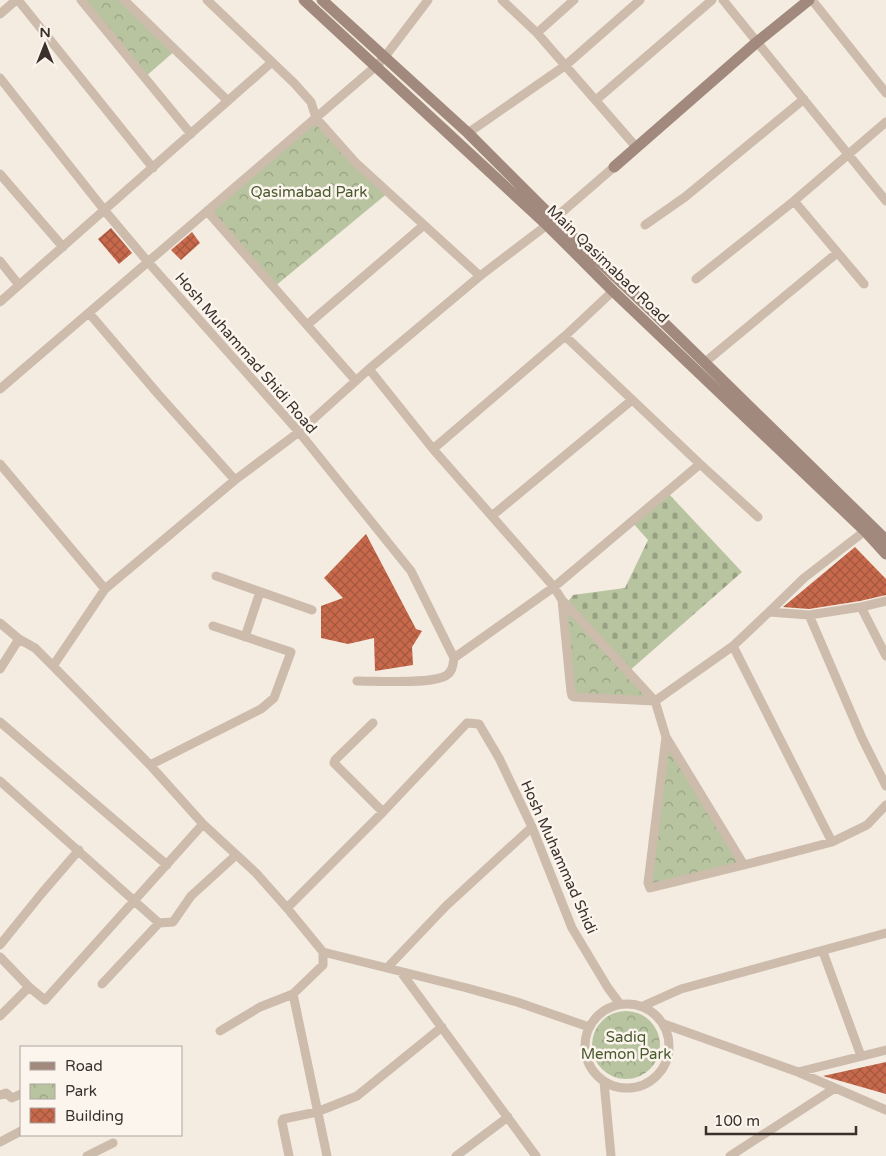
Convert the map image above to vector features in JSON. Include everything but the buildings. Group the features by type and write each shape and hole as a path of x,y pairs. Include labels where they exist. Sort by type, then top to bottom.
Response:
{"main road":[{"name":"Main Qasimabad Road","path":"304,0 375,67 550,222 704,363 868,529 886,554"},
{"name":"Main Qasimabad Road","path":"322,0 468,133 613,291 868,529 886,540"},
{"path":"614,167 757,42 810,0"}],"street":[{"path":"0,14 17,0 153,168"},
{"path":"81,0 191,134"},
{"path":"124,0 228,101"},
{"path":"207,0 311,102 316,118 355,162 480,276"},
{"path":"0,389 375,67 428,0"},
{"path":"503,0 566,65 637,148"},
{"path":"537,33 574,0"},
{"path":"468,133 566,65 640,0"},
{"path":"596,100 712,0"},
{"path":"723,0 886,201"},
{"path":"810,0 886,93"},
{"path":"0,302 272,62"},
{"name":"Hosh Muhammad Shidi Road","path":"0,78 105,211 299,432 411,571 454,658"},
{"path":"644,225 685,197 804,99"},
{"path":"696,279 794,201 886,122"},
{"path":"54,666 105,589 235,480 299,432 368,369 480,276 550,222 614,167"},
{"path":"0,174 63,247"},
{"path":"794,201 864,284"},
{"path":"208,211 356,381"},
{"path":"307,325 424,225"},
{"path":"704,363 836,253"},
{"path":"0,261 19,285"},
{"path":"433,449 565,336 613,291"},
{"path":"89,313 235,480"},
{"path":"565,336 758,517"},
{"path":"368,369 433,449 554,586 562,600 655,702 666,737 744,865"},
{"path":"492,515 632,400"},
{"path":"0,464 105,589"},
{"path":"357,681 425,680 445,677 452,669 454,658 554,586 700,464"},
{"path":"562,600 572,696 655,702 732,646 804,578 868,529"},
{"path":"216,576 312,610"},
{"path":"246,637 260,592"},
{"path":"769,612 809,614 861,607 886,601"},
{"path":"861,607 886,656"},
{"path":"809,614 862,738 886,786"},
{"path":"0,624 19,639 36,648 54,666 150,765 203,824 256,873 288,908 323,952 517,1002 589,1027"},
{"path":"150,765 261,709 274,698 291,652 213,626"},
{"path":"0,669 19,639"},
{"path":"732,646 832,842"},
{"path":"0,722 167,865"},
{"name":"Hosh Muhammad Shidi","path":"383,812 467,723 474,722 479,724 499,758 532,827 572,928 608,988 620,1004"},
{"path":"288,908 383,812 334,763 373,724"},
{"path":"666,737 648,883 650,888 832,842 867,825 886,805"},
{"path":"0,780 158,923"},
{"path":"0,957 29,987 43,999 46,999 203,824"},
{"path":"387,968 446,906 532,827"},
{"path":"0,945 79,850"},
{"path":"102,984 158,923 173,922 191,896 236,856"},
{"path":"642,1006 681,989 886,934"},
{"path":"220,1031 260,1007 293,994 323,965 323,952"},
{"path":"823,952 861,1056"},
{"path":"401,972 536,1156"},
{"path":"0,1016 29,987"},
{"path":"293,994 328,1156"},
{"path":"620,1004 642,1006 655,1014 664,1024 669,1038 670,1052 665,1065 657,1077 645,1085 632,1088 617,1088 604,1082 593,1071 586,1058 585,1037 589,1027 597,1016 607,1008 620,1004"},
{"path":"664,1024 798,1072 886,1110"},
{"path":"289,1156 283,1119 317,1112 357,1096 442,1028"},
{"path":"798,1072 886,1050"},
{"path":"604,1082 611,1156"},
{"path":"730,1156 836,1088"},
{"path":"0,1095 6,1092 12,1098 20,1094"},
{"path":"456,1156 508,1116"},
{"path":"0,1142 20,1132"},
{"path":"87,1156 113,1143"}],"green space":[{"path":"81,0 124,0 176,50 145,77"},
{"name":"Qasimabad Park","path":"316,118 389,192 274,287 207,211"},
{"path":"667,492 742,572 628,672 566,604 573,595 625,588 648,540 632,522"},
{"path":"562,600 655,701 574,697"},
{"path":"666,737 744,865 650,888"},
{"name":"Sadiq Memon Park","path":"633,1011 645,1017 654,1026 660,1038 658,1058 650,1069 633,1079 619,1079 602,1069 594,1058 592,1038 602,1021 613,1013"}]}
